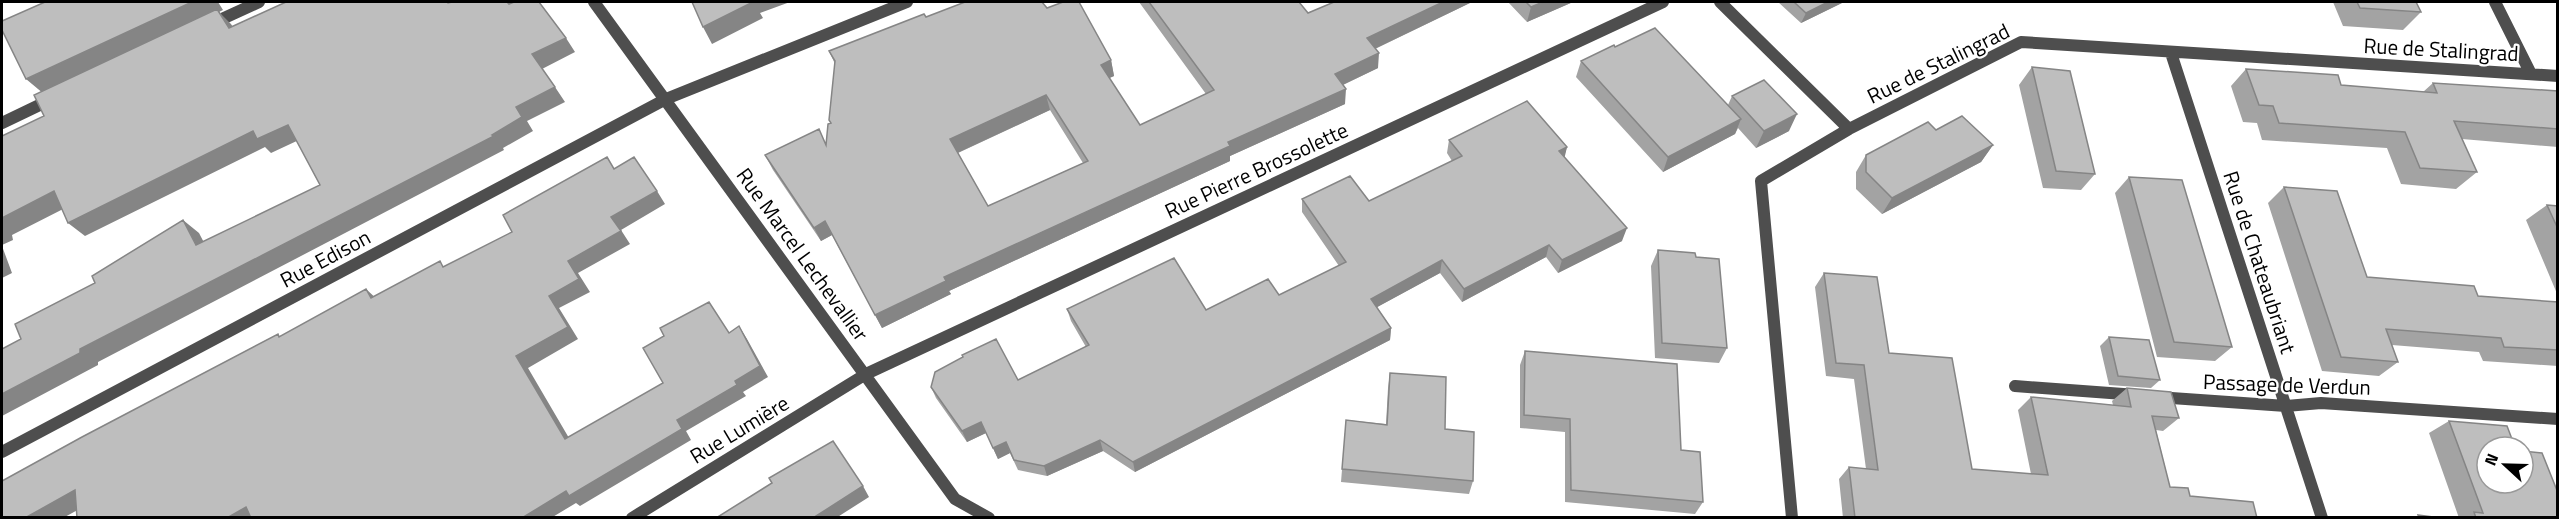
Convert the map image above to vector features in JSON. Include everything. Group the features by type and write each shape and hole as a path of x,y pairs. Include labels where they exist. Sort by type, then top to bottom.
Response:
{"street":[{"path":"195,32 260,2"},
{"name":"Rue Marcel Lechevallier","path":"594,2 955,499 989,518"},
{"name":"Rue Edison","path":"2,452 666,99 907,2"},
{"name":"Rue Pierre Brossolette","path":"866,374 1663,2"},
{"path":"1720,2 1849,129"},
{"path":"2495,2 2531,74"},
{"name":"Rue de Stalingrad","path":"1792,518 1761,182 1849,129 2021,42 2558,76"},
{"name":"Rue de Chateaubriant","path":"2171,53 2322,518"},
{"path":"2,123 66,93"},
{"name":"Rue Lumière","path":"632,518 866,374"},
{"name":"Passage de Verdun","path":"2015,386 2286,406 2321,403 2558,419"}],"building":[{"path":"45,2 192,2 26,79 2,30 2,21"},
{"path":"286,2 507,2 509,4 539,2 566,38 532,54 555,87 516,107 522,117 492,135 494,136 80,349 80,353 2,394 2,349 21,339 15,324 95,283 92,276 183,220 196,245 320,185 288,125 257,139 253,131 68,223 54,191 2,218 2,136 44,116 34,95 217,9 229,28"},
{"path":"692,2 753,2 703,27"},
{"path":"965,2 1042,2 1047,8 1063,2 1079,2 1111,60 1101,65 1140,125 1214,90 1149,2 1299,2 1308,13 1334,2 1443,2 1367,38 1379,53 1335,74 1346,89 1228,142 1230,146 944,277 946,281 875,315 825,221 814,228 765,155 819,129 826,145 828,124 831,123 829,120 835,61 829,51 924,14 926,17","holes":["1046,95 1088,161 988,206 950,139"]},
{"path":"1526,2 1543,2 1531,7"},
{"path":"1794,2 1828,2 1806,13"},
{"path":"2357,2 2416,2 2421,12 2360,8"},
{"path":"1655,28 1741,119 1668,157 1581,61"},
{"path":"2032,67 2070,71 2095,174 2056,171"},
{"path":"2246,69 2338,75 2341,85 2437,93 2433,83 2558,91 2558,129 2454,121 2477,172 2420,168 2405,132 2279,123 2273,106 2259,105"},
{"path":"1764,80 1797,114 1764,131 1732,96"},
{"path":"1527,101 1567,147 1559,151 1627,228 1562,260 1549,245 1464,289 1442,260 1371,299 1391,328 1133,462 1100,440 1044,466 1014,460 1006,442 993,448 981,422 962,431 931,387 935,372 963,357 962,355 996,339 1018,380 1089,345 1067,309 1174,258 1206,310 1268,279 1279,295 1346,262 1302,199 1350,176 1369,201 1462,156 1449,140"},
{"path":"1962,116 1993,145 1892,198 1866,172 1866,155 1928,122 1936,130"},
{"path":"607,157 614,169 634,157 657,191 611,217 621,231 568,261 579,279 549,296 568,327 516,356 565,439 663,383 643,348 664,336 660,328 709,302 729,333 739,326 760,366 735,381 737,385 677,420 682,429 569,496 566,491 522,518 251,518 246,507 227,518 77,518 75,490 25,518 2,518 2,481 278,334 279,337 366,289 371,298 440,261 443,267 512,232 503,215"},
{"path":"2129,177 2182,180 2232,347 2174,342"},
{"path":"2284,187 2337,191 2367,277 2474,286 2478,296 2558,302 2558,350 2504,347 2501,338 2386,329 2398,362 2341,357"},
{"path":"2547,205 2558,206 2558,229"},
{"path":"1658,250 1695,253 1696,257 1719,259 1727,348 1662,343"},
{"path":"1824,273 1877,277 1889,353 1952,358 1972,469 2048,475 2031,397 2131,407 2127,388 2171,392 2179,418 2152,416 2170,487 2188,488 2190,496 2253,502 2257,518 1855,518 1849,467 1878,470 1864,365 1836,363"},
{"path":"2109,337 2149,340 2160,380 2118,376"},
{"path":"1525,351 1677,364 1681,450 1700,452 1703,502 1571,490 1570,419 1524,415"},
{"path":"1390,373 1446,377 1445,429 1474,432 1473,481 1342,469 1346,420 1387,425"},
{"path":"2449,421 2507,426 2510,435 2475,435 2475,491"},
{"path":"833,441 863,486 813,518 716,518 772,483 769,478"},
{"path":"2535,452 2542,453 2558,493 2558,518 2476,518 2474,512 2483,513 2476,495 2535,495"},
{"path":"2418,515 2441,518 2419,518"}]}
